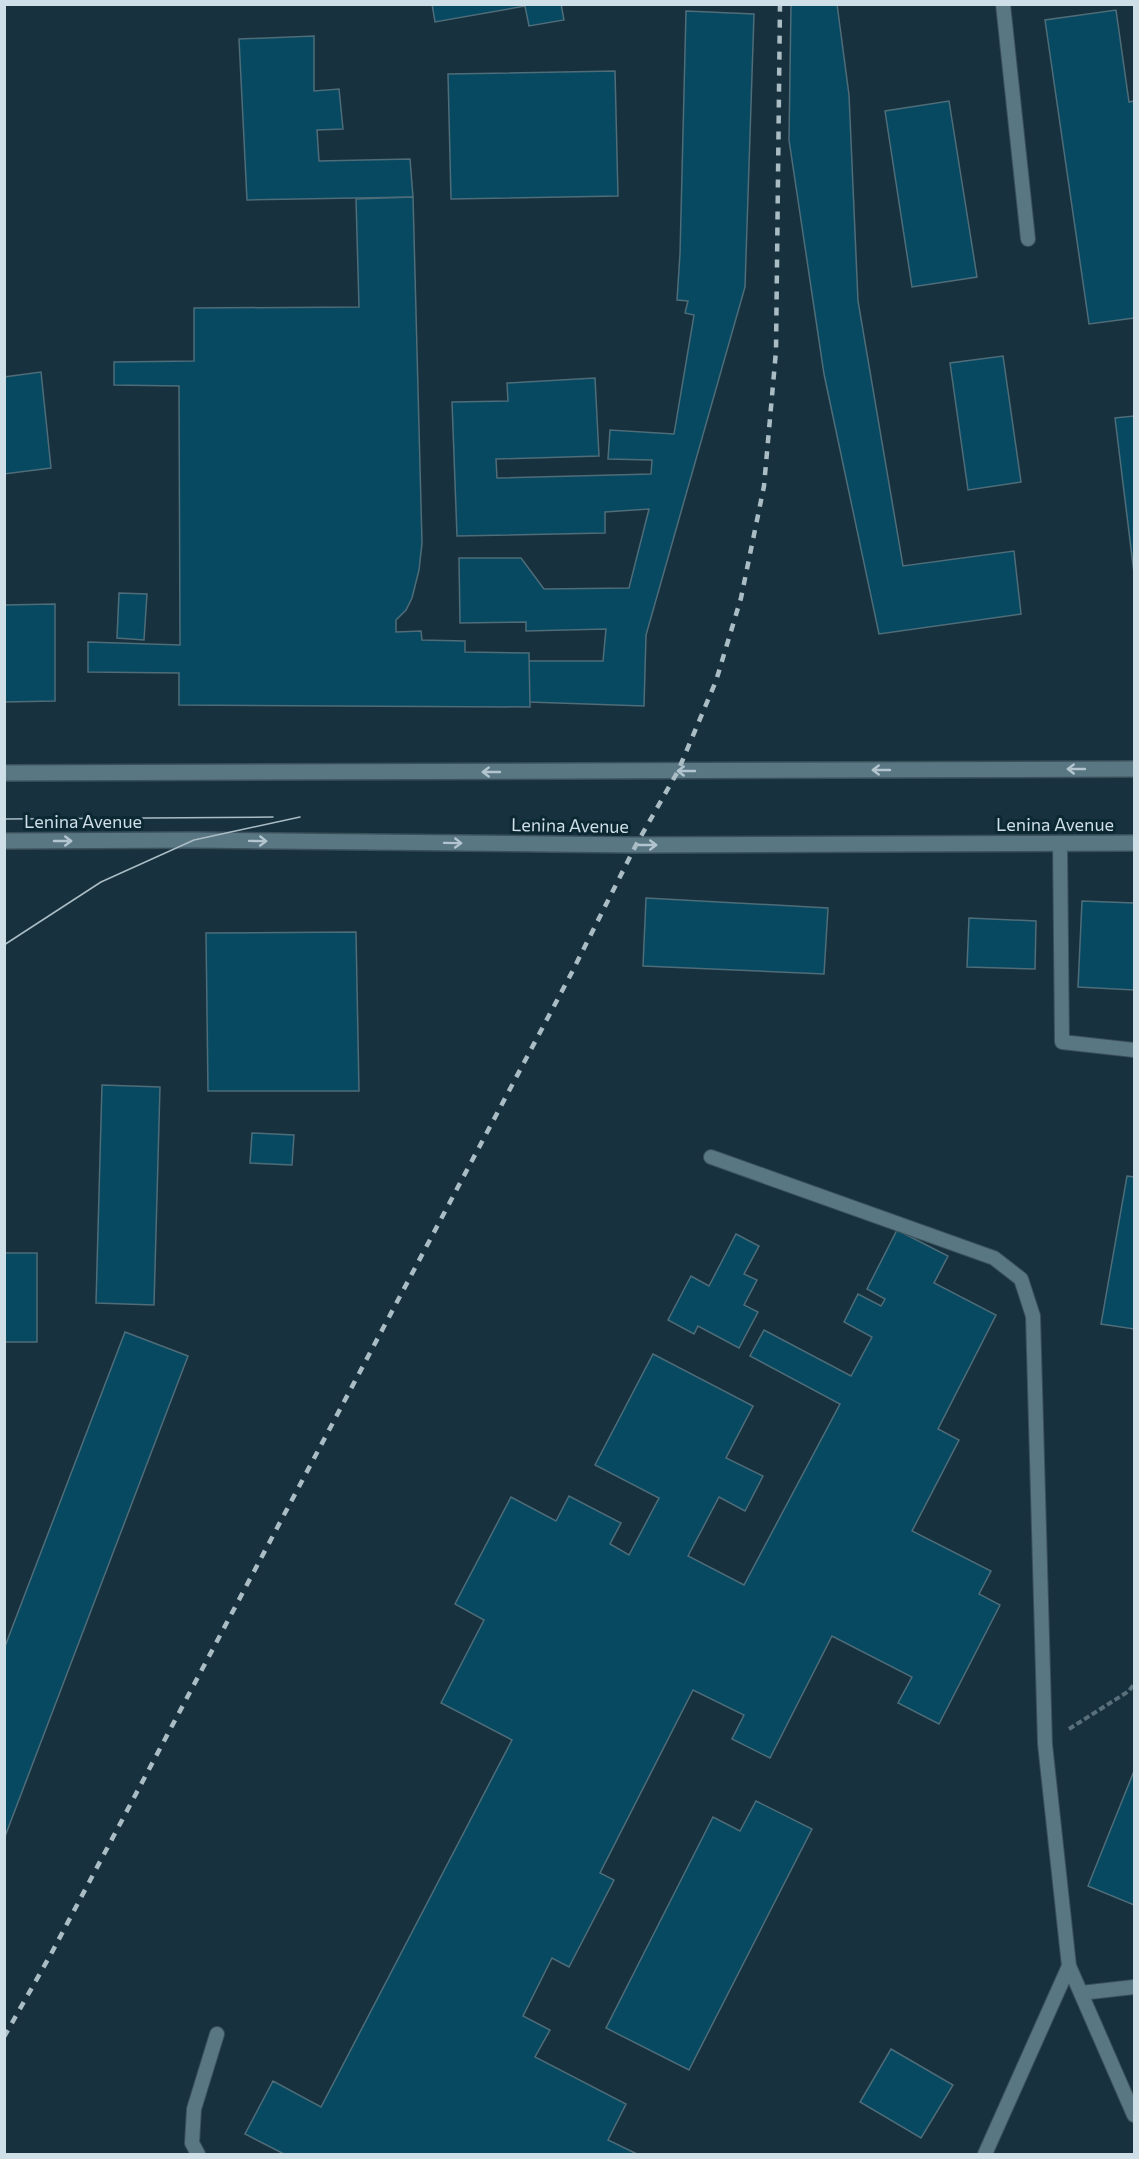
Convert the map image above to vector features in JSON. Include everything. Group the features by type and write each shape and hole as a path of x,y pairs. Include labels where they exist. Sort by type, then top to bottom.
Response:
{"main road":[{"path":"4,773 1134,769"},
{"name":"Lenina Avenue","path":"4,841 194,840 636,845 1134,843"}],"lane":[{"path":"1003,4 1028,239"},
{"path":"1060,843 1062,1042 1134,1050"},
{"path":"711,1157 994,1258 1021,1279 1033,1316 1045,1744 1069,1966 1134,2115"},
{"path":"985,2154 1069,1966"},
{"path":"1081,1993 1134,1987"},
{"path":"198,2154 192,2143 194,2109 217,2034"}],"path":[{"path":"1045,1744 1129,1691 1134,1684"}],"building":[{"path":"432,4 561,4 564,20 529,26 525,6 435,22"},
{"path":"791,4 837,4 849,95 858,301 903,566 1014,551 1021,614 879,634 824,374 789,140"},
{"path":"1116,10 1129,102 1134,101 1134,318 1089,324 1045,20"},
{"path":"686,11 754,14 745,287 646,635 644,706 529,702 529,661 603,661 606,629 526,631 526,622 460,623 459,558 521,558 544,589 629,588 649,509 605,512 605,533 457,536 452,402 508,401 507,383 595,378 599,456 496,459 497,478 651,474 652,460 608,459 610,430 674,434 694,315 685,313 688,301 677,300"},
{"path":"314,36 314,91 339,89 343,129 317,130 319,161 410,159 413,197 247,200 239,39"},
{"path":"615,71 618,196 451,199 448,74"},
{"path":"949,101 977,277 912,287 885,111"},
{"path":"413,197 422,543 419,570 412,598 406,610 396,620 396,632 421,631 422,640 465,641 465,652 529,653 530,707 179,705 179,673 88,672 88,642 180,645 179,386 114,385 114,362 194,361 194,308 359,307 356,199"},
{"path":"1003,356 1021,482 968,490 950,363"},
{"path":"41,372 51,468 4,474 4,377"},
{"path":"1134,416 1134,573 1115,418"},
{"path":"119,593 147,594 144,640 117,638"},
{"path":"55,604 55,701 4,702 4,605"},
{"path":"646,898 828,908 824,974 643,966"},
{"path":"1082,901 1134,903 1134,990 1078,987"},
{"path":"969,918 1036,921 1035,969 967,967"},
{"path":"356,932 359,1091 208,1091 206,933"},
{"path":"102,1085 160,1087 154,1305 96,1303"},
{"path":"252,1133 294,1135 292,1165 250,1163"},
{"path":"1127,1176 1134,1177 1134,1329 1101,1324"},
{"path":"897,1230 948,1256 934,1283 996,1315 938,1429 959,1440 912,1531 991,1571 979,1594 1000,1605 939,1724 898,1703 912,1677 832,1636 770,1758 732,1739 744,1715 693,1690 600,1873 614,1880 569,1967 552,1958 523,2016 550,2030 535,2057 626,2104 608,2140 637,2154 284,2154 245,2134 273,2081 321,2107 512,1740 441,1703 484,1620 455,1604 511,1497 556,1521 569,1496 621,1523 610,1544 629,1555 659,1498 595,1465 653,1354 753,1406 726,1458 763,1476 745,1511 719,1497 688,1556 744,1585 840,1404 750,1356 764,1330 851,1376 872,1337 844,1322 858,1294 881,1306 885,1299 867,1289"},
{"path":"736,1234 759,1246 744,1274 757,1280 744,1305 758,1312 739,1348 698,1326 694,1334 668,1320 691,1276 709,1286"},
{"path":"4,1253 37,1253 37,1342 4,1342"},
{"path":"125,1332 188,1356 4,1839 4,1649"},
{"path":"1134,1771 1134,1905 1088,1886"},
{"path":"756,1801 812,1829 689,2070 606,2028 713,1817 740,1831"},
{"path":"891,2049 953,2085 921,2138 860,2102"}],"tram line":[{"path":"4,819 273,817"},
{"path":"4,945 101,882 194,840 300,817"}],"railway":[{"path":"4,2037 51,1954 571,974 636,845 678,771 716,681 741,598 764,486 776,351 780,4"}]}
